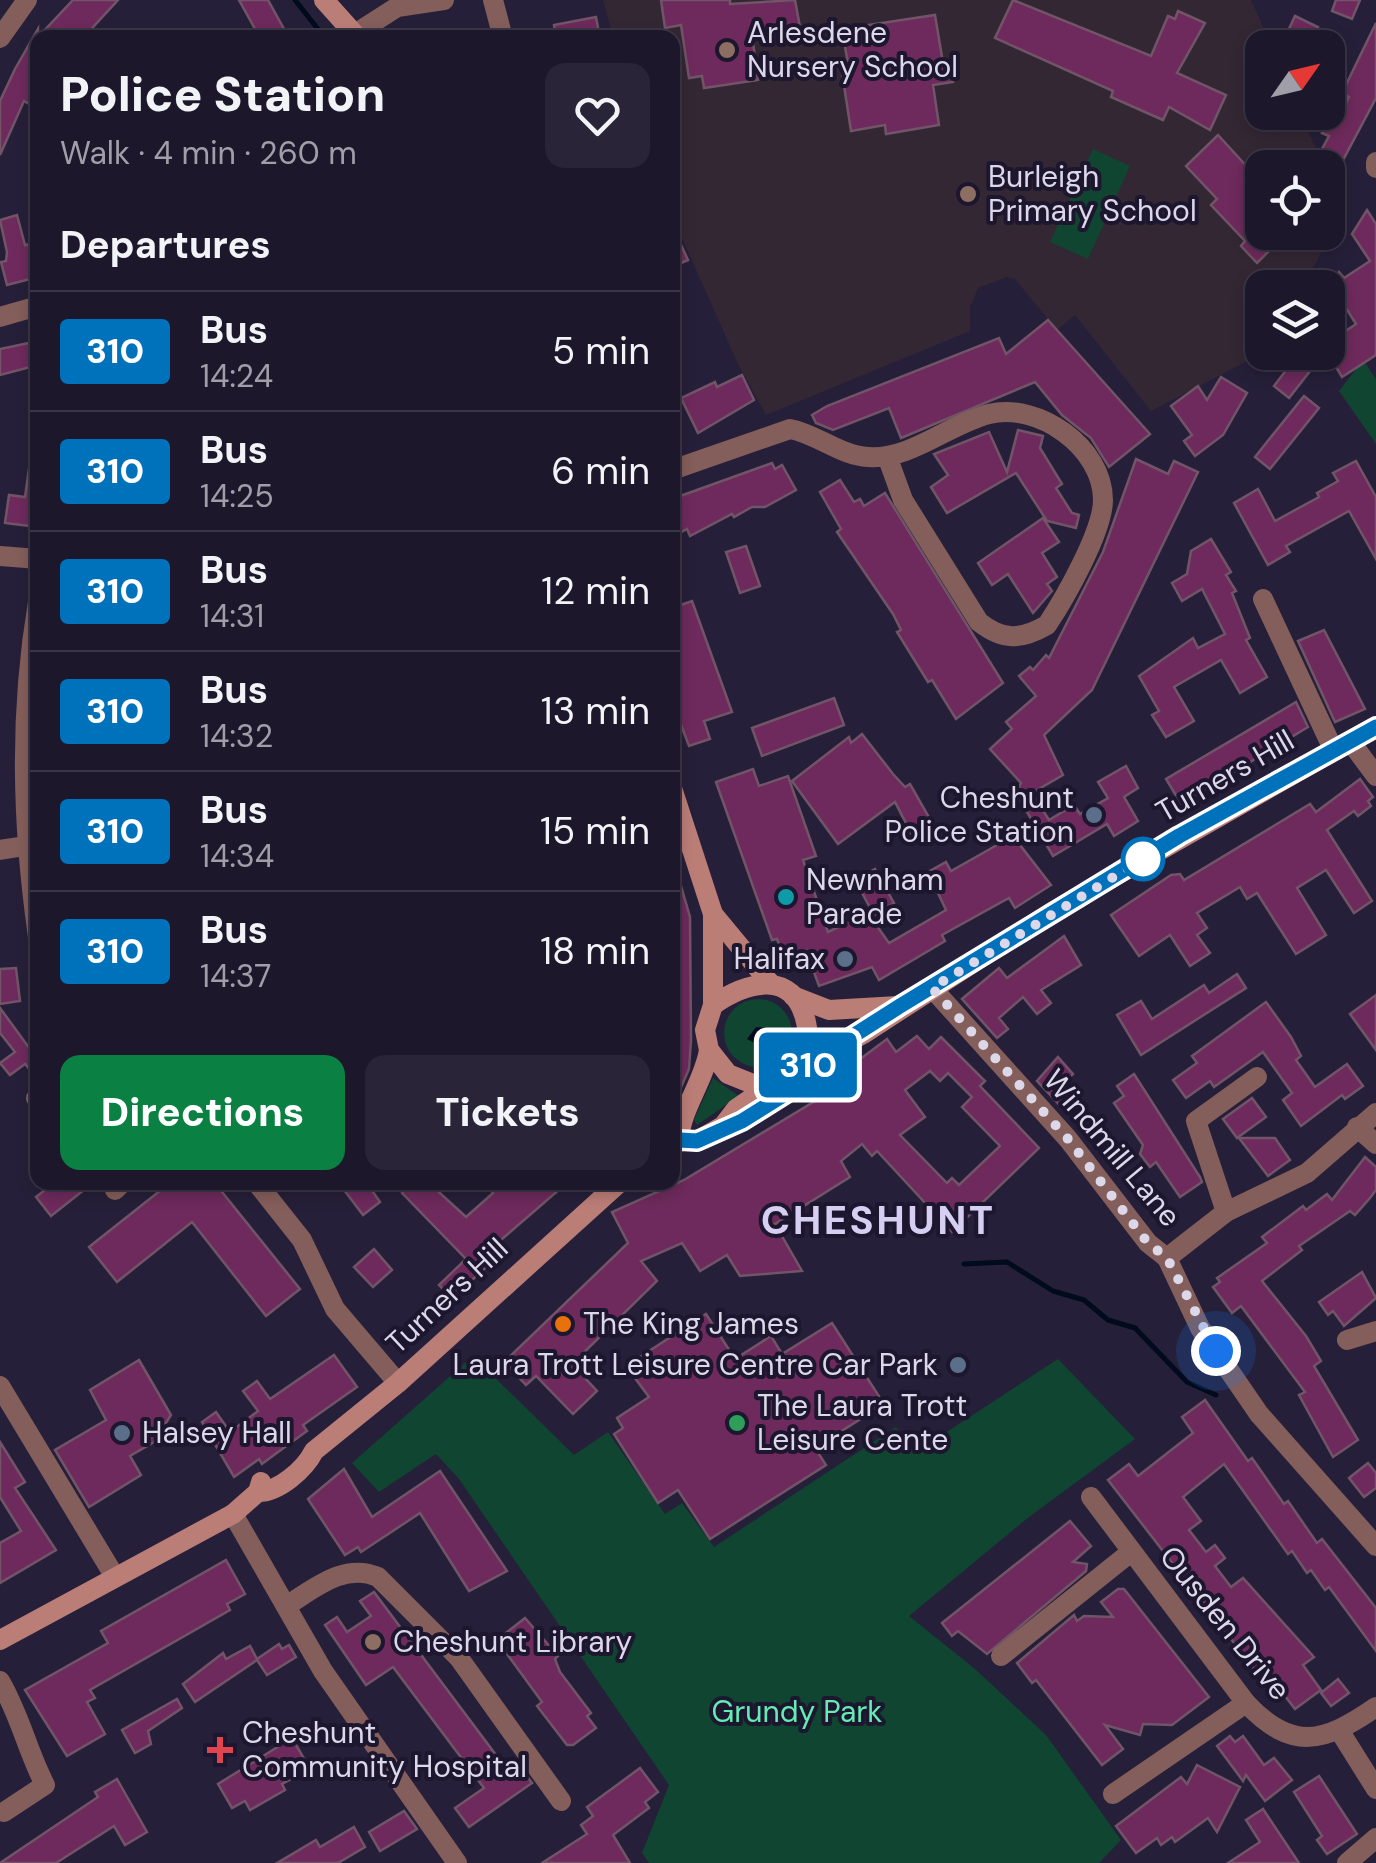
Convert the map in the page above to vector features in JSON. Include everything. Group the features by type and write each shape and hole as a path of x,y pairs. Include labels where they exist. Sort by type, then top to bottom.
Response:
{"main road":[{"path":"324,0 351,30"},
{"name":"Turners Hill","path":"801,1069 1052,912 1376,727"},
{"path":"680,812 714,914 713,1005 705,1030 708,1050 695,1094 680,1120"},
{"path":"680,1139 697,1141 723,1126 736,1109 801,1069 806,1022 793,996 770,983 714,914"},
{"path":"713,1005 734,990 770,983"},
{"name":"Turners Hill","path":"793,996 829,1010 900,1006"},
{"path":"708,1050 728,1074 753,1084 772,1084"},
{"name":"Turners Hill","path":"0,1640 233,1514 258,1492 262,1481 300,1453 314,1452 398,1383 611,1190"}],"street":[{"path":"0,38 27,0"},
{"path":"364,30 397,7 444,0"},
{"path":"494,0 501,30"},
{"path":"0,317 30,308"},
{"path":"680,467 790,429 809,432 857,455 887,456 989,414 1015,412 1039,416 1085,456 1104,498 1100,520 1047,624 1013,639 993,633 979,622 903,500 887,456"},
{"path":"0,556 30,558"},
{"path":"1263,599 1342,745 1376,776"},
{"path":"30,676 24,732 25,846 30,881"},
{"path":"0,850 25,846"},
{"name":"Windmill Lane","path":"932,988 1068,1139 1148,1243 1167,1258 1200,1328 1249,1401 1373,1537"},
{"path":"1226,1212 1196,1121 1257,1077"},
{"path":"1167,1258 1226,1212 1306,1172 1376,1113"},
{"path":"1357,1127 1376,1144"},
{"path":"262,1190 302,1240 334,1309 398,1383"},
{"path":"1347,1340 1376,1332"},
{"path":"0,1386 115,1577"},
{"name":"Ousden Drive","path":"1091,1497 1246,1703 1269,1726 1291,1736 1314,1738 1340,1730"},
{"path":"233,1514 332,1682 458,1863"},
{"path":"1001,1656 1131,1552"},
{"path":"286,1606 346,1572 363,1571 378,1577 459,1658 561,1801"},
{"path":"0,1681 20,1715 28,1751 45,1785 4,1812"},
{"path":"1113,1794 1246,1703"},
{"path":"1376,1707 1340,1730 1376,1789"},
{"path":"1348,1863 1376,1838"}],"shaded area":[{"name":"Burleigh Primary School","path":"603,0 1251,0 1264,30 1245,30 1245,130 1308,130 1316,150 1245,150 1245,250 1323,250 1312,270 1245,270 1245,362 1151,411 1075,315 1057,330 1015,279 1007,277 978,288 970,307 970,331 766,415 738,364 680,234 680,30 611,30"}],"green space":[{"path":"1093,149 1130,166 1088,259 1050,242"},
{"path":"1363,360 1376,379 1376,444 1339,391"},
{"path":"758,999 771,1001 782,1009 790,1020 790,1046 782,1057 771,1065 758,1067 745,1065 734,1057 726,1046 724,1033 726,1020 734,1009 745,1001"},
{"path":"713,1078 739,1096 697,1125 694,1120"},
{"name":"Grundy Park","path":"473,1356 574,1455 608,1432 665,1514 682,1503 714,1547 896,1427 915,1453 1058,1359 1135,1439 1029,1517 909,1616 974,1668 1046,1735 1121,1840 1099,1863 649,1863 642,1853 669,1785 459,1479 436,1454 379,1492 352,1463"}],"water":[{"path":"756,1027 768,1028 772,1036 767,1045 778,1053 773,1063 763,1064 762,1047 747,1039"}],"building":[{"path":"73,0 118,0 90,30 45,30"},
{"path":"239,0 268,0 285,30 256,30"},
{"path":"661,0 730,0 730,4 795,0 800,27 752,35 758,80 704,88 702,76 689,78 681,25 665,28"},
{"path":"1013,0 1151,56 1168,16 1175,19 1178,11 1205,23 1177,73 1226,95 1210,130 1169,107 1163,120 1111,97 1113,91 995,38"},
{"path":"1336,0 1360,0 1352,19 1332,11"},
{"path":"935,15 943,63 950,62 953,82 933,85 939,125 886,134 885,125 851,131 841,66 848,64 842,29"},
{"path":"1295,16 1318,27 1317,30 1288,30"},
{"path":"596,17 598,30 555,30 554,25"},
{"path":"1376,23 1376,98 1345,156 1345,150 1322,149 1329,136 1322,133 1345,130 1345,105 1349,97 1345,87"},
{"path":"30,43 30,104 24,101 0,155 0,101"},
{"path":"1218,135 1245,165 1245,241 1211,205 1217,199 1186,166"},
{"path":"1367,210 1376,224 1376,355 1342,377 1338,370 1345,370 1345,331 1356,324 1345,306 1345,277 1370,261 1352,234"},
{"path":"17,215 25,245 30,244 30,279 7,285 1,262 6,261 7,252 0,220"},
{"path":"1245,241 1245,250 1270,250 1257,263 1241,246"},
{"path":"680,242 688,260 680,264"},
{"path":"1048,320 1150,434 1109,467 1091,438 1062,415 1035,382 901,438 889,408 833,430 816,423 812,415 999,338 1006,354"},
{"path":"30,343 30,367 0,375 0,349"},
{"path":"1286,370 1311,370 1289,398 1274,386"},
{"path":"742,375 754,400 698,433 681,398"},
{"path":"1221,377 1247,393 1223,435 1195,456 1184,441 1192,435 1171,406 1198,386 1207,400"},
{"path":"1304,396 1319,408 1270,469 1255,457"},
{"path":"1018,430 1043,436 1040,448 1062,484 1056,488 1072,513 1079,515 1076,528 1047,521 1016,473 947,513 931,487 948,475 934,454 989,432 1007,472"},
{"path":"1136,459 1168,474 1174,461 1198,472 1092,690 1044,735 1063,775 1032,793 1049,820 1074,805 1080,814 1108,798 1098,782 1126,766 1138,788 1124,797 1138,821 1114,836 1107,824 1053,856 1020,800 1011,806 1021,783 990,749 1012,729 1006,722 1036,696 1019,676 1030,667 1033,670 1046,655 1049,658 1103,552"},
{"path":"1356,461 1376,497 1376,559 1349,511 1286,546 1290,552 1268,565 1234,503 1258,489 1275,521 1319,497 1317,493 1338,481 1333,473"},
{"path":"772,463 775,469 782,465 796,490 765,507 752,507 734,517 732,514 690,536 687,529 680,533 680,496"},
{"path":"30,469 30,526 5,523 9,495 25,497"},
{"path":"840,480 854,502 860,499 864,506 885,493 1003,683 956,719 932,680 928,682 897,632 901,630 893,614 837,532 841,529 820,492"},
{"path":"1043,518 1059,542 1042,553 1057,577 1047,584 1052,591 1033,613 1008,574 992,585 978,563"},
{"path":"1211,539 1231,572 1226,575 1236,591 1232,593 1250,638 1246,640 1267,677 1240,693 1221,660 1174,687 1194,721 1166,737 1152,715 1159,711 1139,676 1193,638 1198,648 1225,634 1202,589 1182,601 1172,583 1187,574 1191,551"},
{"path":"746,546 760,586 740,593 726,552"},
{"path":"692,601 732,712 704,721 710,739 689,746 680,722 680,605"},
{"path":"1324,630 1365,709 1335,722 1298,641"},
{"path":"834,698 844,725 762,756 752,728"},
{"path":"1296,702 1308,727 1181,804 1166,779"},
{"path":"862,734 905,787 910,784 935,828 914,839 895,802 838,844 792,781 849,737 851,743"},
{"path":"753,769 759,786 788,776 816,856 803,860 828,932 868,913 889,943 946,910 928,872 946,862 951,871 1013,836 1051,885 1015,908 1009,898 942,935 945,941 879,980 872,967 819,986 806,950 784,958 777,939 772,940 716,782"},
{"path":"1360,779 1373,797 1368,801 1371,806 1358,816 1354,811 1327,830 1372,901 1354,913 1326,870 1297,888 1326,935 1296,954 1257,893 1247,899 1240,887 1197,913 1207,928 1197,935 1210,953 1190,966 1170,935 1139,956 1111,915 1171,875 1180,874 1184,880 1310,804 1316,812"},
{"path":"875,869 894,903 874,915 855,880"},
{"path":"680,882 690,917 689,1069 680,1090"},
{"path":"1064,936 1081,965 1041,990 1051,1003 1037,1014 1023,997 999,1018 1008,1029 997,1038 962,999 999,968 1007,978"},
{"path":"16,968 20,1001 0,1004 0,969"},
{"path":"1237,974 1246,988 1141,1055 1117,1015 1141,1001 1152,1019 1204,985 1209,993"},
{"path":"1376,995 1376,1050 1350,1014"},
{"path":"1266,1002 1291,1037 1301,1056 1296,1060 1315,1087 1347,1064 1363,1086 1345,1099 1342,1095 1301,1126 1283,1100 1292,1093 1263,1052 1214,1087 1210,1081 1186,1098 1173,1080 1197,1063 1192,1056"},
{"path":"0,1008 30,1049 30,1070 25,1064 10,1075 0,1063 15,1052 0,1033"},
{"path":"917,1036 929,1049 941,1037 985,1081 980,1086 1039,1148 952,1232 877,1151 872,1156 862,1144 841,1161 850,1177 775,1224 802,1271 740,1276 727,1255 700,1271 682,1243 641,1261 657,1281 572,1364 597,1391 573,1414 536,1376 526,1385 504,1362 628,1243 612,1212 662,1190 680,1190 680,1182 825,1095 820,1089 887,1039 896,1052","holes":["930,1071 940,1081 948,1073 972,1097 962,1107 1000,1146 959,1185 952,1178 947,1183 900,1135 925,1117 905,1090"]},
{"path":"1058,1057 1073,1074 1061,1086 1078,1104 1068,1114 1037,1081"},
{"path":"1134,1074 1202,1182 1180,1197 1156,1162 1150,1167 1140,1154 1143,1145 1114,1103 1124,1096 1117,1086"},
{"path":"1252,1098 1266,1117 1237,1138 1223,1119"},
{"path":"1239,1138 1275,1138 1290,1160 1268,1176"},
{"path":"1365,1157 1376,1167 1376,1190 1370,1198 1355,1215 1350,1211 1299,1246 1302,1250 1262,1281 1306,1336 1321,1361 1314,1366 1358,1440 1333,1457 1299,1395 1305,1392 1241,1306 1232,1313 1213,1287 1220,1282 1217,1278 1267,1243 1262,1237 1303,1206 1306,1210 1327,1194 1332,1200"},
{"path":"45,1190 84,1190 51,1216 36,1197"},
{"path":"161,1190 220,1190 300,1289 266,1316 192,1222 117,1282 89,1247"},
{"path":"344,1190 372,1190 380,1202 363,1215"},
{"path":"437,1190 466,1217 493,1193 491,1190 559,1190 494,1246 502,1253 452,1298 439,1285 466,1259 402,1193"},
{"path":"374,1249 392,1270 373,1287 354,1267"},
{"path":"1362,1272 1376,1298 1344,1326 1333,1311 1328,1315 1319,1302"},
{"name":"The Laura Trott Leisure Cente","path":"706,1314 735,1359 771,1336 782,1354 832,1323 884,1404 815,1448 826,1465 710,1539 678,1490 658,1503 614,1434 623,1428 617,1418 649,1397 626,1366"},
{"path":"334,1355 357,1387 303,1425 307,1431 262,1464 259,1459 234,1477 202,1422 216,1412 230,1432 258,1411 243,1391 257,1381 270,1399"},
{"name":"Halsey Hall","path":"139,1360 171,1415 154,1442 130,1456 141,1475 89,1507 55,1450 106,1420 90,1390"},
{"path":"1205,1400 1248,1461 1252,1458 1284,1504 1288,1501 1317,1543 1322,1539 1376,1608 1376,1651 1329,1587 1325,1590 1311,1570 1307,1573 1292,1551 1288,1554 1224,1464 1183,1497 1201,1521 1189,1530 1206,1552 1215,1545 1225,1558 1215,1566 1231,1587 1243,1578 1314,1657 1303,1665 1321,1690 1295,1709 1268,1674 1262,1679 1108,1480 1129,1464 1138,1476 1193,1433 1182,1417"},
{"path":"0,1442 25,1482 15,1488 56,1550 0,1583 0,1543 21,1531 0,1497"},
{"path":"1368,1463 1376,1473 1376,1488 1364,1497 1349,1478"},
{"path":"344,1469 372,1517 440,1471 507,1571 469,1591 420,1513 361,1552 358,1547 345,1555 308,1499"},
{"path":"1070,1521 1091,1546 1073,1562 1087,1564 1086,1571 987,1654 958,1631 952,1636 942,1623"},
{"path":"226,1560 245,1594 227,1604 230,1610 90,1690 95,1698 87,1702 105,1734 67,1756 25,1690 108,1643 101,1631"},
{"path":"1124,1589 1209,1697 1172,1725 1143,1724 1140,1735 1105,1725 1123,1749 1102,1765 1036,1680 1032,1683 1017,1663 1074,1615 1077,1621 1084,1616 1113,1617 1101,1602"},
{"path":"374,1592 508,1771 518,1764 532,1783 469,1827 455,1808 484,1788 393,1667 366,1685 325,1625 337,1617 347,1632 371,1616 360,1601"},
{"path":"525,1618 558,1656 555,1659 560,1672 591,1713 587,1716 596,1728 573,1745 567,1745 537,1706 542,1702 504,1650 510,1646 502,1636"},
{"path":"279,1644 282,1649 289,1645 296,1657 267,1675 257,1660 195,1702 183,1684 223,1653 226,1659 250,1646 257,1659"},
{"path":"1338,1679 1349,1693 1331,1706 1321,1693"},
{"path":"177,1699 182,1708 148,1731 151,1744 135,1753 122,1730"},
{"path":"1230,1736 1235,1742 1243,1736 1264,1765 1274,1758 1292,1780 1265,1801 1246,1775 1243,1781 1217,1746"},
{"path":"292,1738 310,1769 282,1784 285,1790 250,1810 245,1801 232,1808 218,1784"},
{"path":"1197,1765 1240,1787 1217,1832 1208,1818 1175,1842 1172,1837 1161,1845 1157,1838 1136,1853 1116,1826 1181,1777 1187,1784"},
{"path":"640,1768 658,1792 645,1802 649,1808 613,1835 630,1863 542,1863 587,1834 581,1825 593,1816 587,1807"},
{"path":"1319,1776 1357,1834 1327,1854 1317,1840 1322,1836 1294,1792"},
{"path":"117,1779 147,1832 125,1845 114,1826 56,1863 0,1863 98,1797 95,1792"},
{"path":"1263,1809 1299,1863 1228,1863 1260,1842 1246,1820"},
{"path":"404,1811 417,1829 380,1851 369,1832"},
{"path":"354,1827 365,1847 338,1863 277,1863 316,1840 320,1847"}],"waterway":[{"path":"295,0 319,30"},
{"path":"964,1264 1007,1262 1053,1291 1084,1300 1108,1320 1135,1328 1187,1382 1216,1395"}],"bus line":[{"name":"310","path":"680,1140 697,1141 723,1126 742,1121 790,1091 801,1069 863,1034 900,1006 1179,836 1376,727"}],"place":[{"name":"Arlesdene Nursery School","path":"727,50"},
{"name":"Burleigh Primary School","path":"968,194"},
{"name":"Cheshunt Police Station","path":"1094,815"},
{"name":"Newnham Parade","path":"786,897"},
{"name":"Halifax","path":"845,959"},
{"name":"The King James","path":"563,1324"},
{"name":"Laura Trott Leisure Centre Car Park","path":"958,1365"},
{"name":"The Laura Trott Leisure Cente","path":"737,1423"},
{"name":"Halsey Hall","path":"122,1433"},
{"name":"Cheshunt Library","path":"373,1642"},
{"name":"Cheshunt Community Hospital","path":"220,1750"}],"district":[{"name":"CHESHUNT","path":"878,1220"}],"route":[{"path":"1143,859 932,988 1068,1139 1148,1243 1167,1258 1200,1328 1216,1351"}]}
